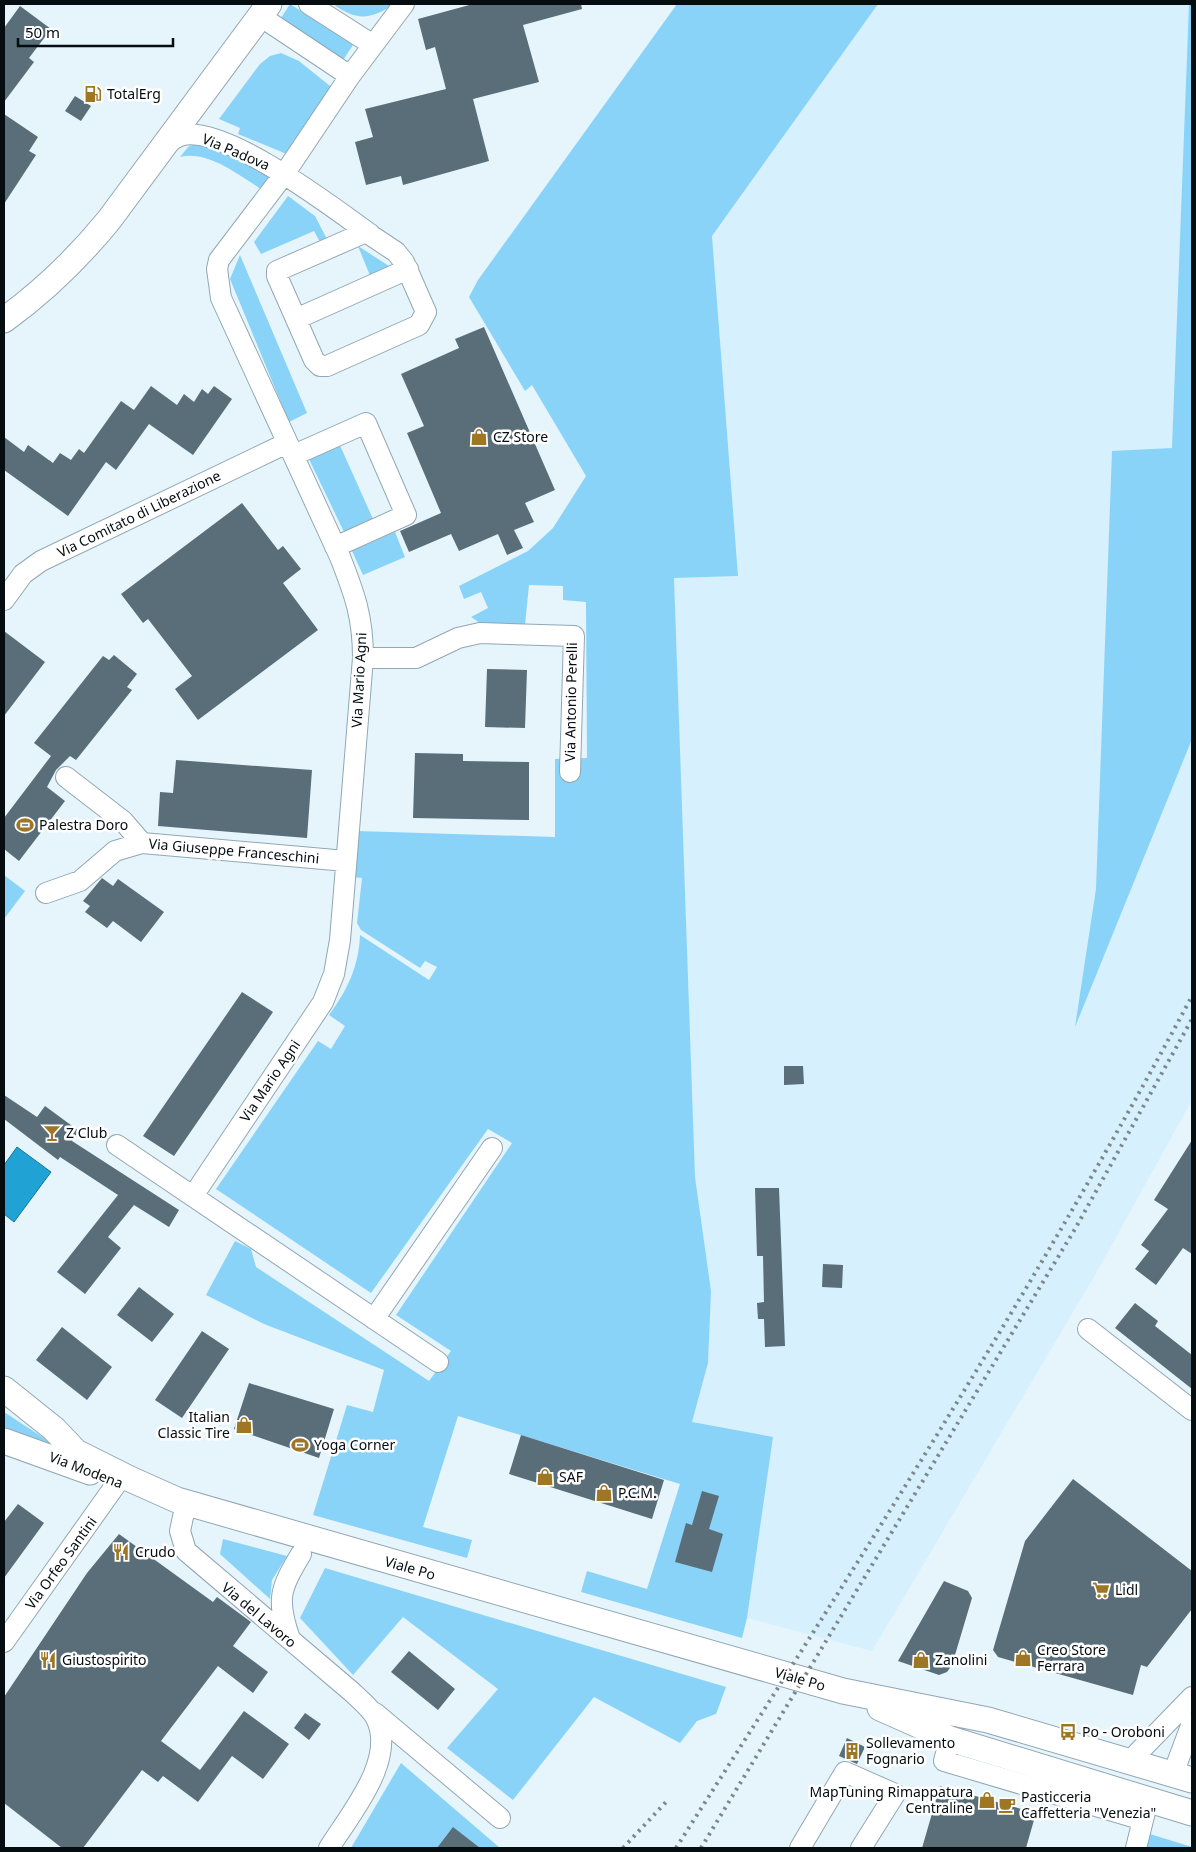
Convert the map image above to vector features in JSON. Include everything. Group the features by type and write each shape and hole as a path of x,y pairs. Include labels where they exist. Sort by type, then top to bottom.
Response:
{"main road":[{"name":"Via Padova","path":"4,320 30,301 72,264 109,220 264,10"},
{"name":"Viale Po","path":"4,1389 54,1429 76,1452 177,1500 843,1691 988,1720 1183,1777"},
{"name":"Via Modena","path":"4,1441 118,1483 177,1500"},
{"name":"Viale Po","path":"843,1691 950,1740 1152,1808 1192,1813"},
{"path":"1152,1808 1183,1777"}],"street":[{"path":"309,4 373,45"},
{"name":"Via Padova","path":"164,147 179,136 208,137 285,173 350,76 404,4"},
{"name":"Via Padova","path":"264,10 350,76"},
{"path":"285,173 396,252 408,269 426,312 419,325 327,366 320,366 314,360 277,276 278,269 362,233 370,234"},
{"name":"Via Mario Agni","path":"193,1196 328,994 334,974 340,940 363,658 362,625 359,608 335,546 221,298 217,269 219,260 285,173"},
{"path":"296,319 408,269"},
{"name":"Via Comitato di Liberazione","path":"4,600 23,574 42,561 290,449 366,423 406,515 335,546"},
{"name":"Via Antonio Perelli","path":"363,658 416,658 458,638 480,633 574,636 570,772"},
{"path":"66,777 123,821 142,843"},
{"name":"Via Giuseppe Franceschini","path":"46,892 80,881 115,851 142,843 346,861"},
{"path":"117,1145 438,1362"},
{"path":"374,1319 492,1148"},
{"path":"1088,1329 1192,1410"},
{"name":"Via Orfeo Santini","path":"4,1642 118,1483"},
{"name":"Via del Lavoro","path":"177,1500 180,1531 186,1552 500,1818"},
{"path":"290,1641 281,1614 284,1582 301,1554"},
{"path":"1129,1762 1192,1697"},
{"name":"Via del Lavoro","path":"329,1848 378,1764 380,1733 371,1710"},
{"path":"1183,1777 1192,1723"},
{"path":"800,1848 845,1772 895,1794 861,1848"},
{"path":"1136,1848 1152,1808"}],"shaded area":[{"path":"290,4 353,45 343,60 281,18"},
{"path":"333,4 394,4 371,16 356,16 341,10"},
{"path":"677,4 878,4 712,236 738,576 674,578 695,1177 711,1291 708,1363 692,1422 773,1437 747,1618 742,1638 581,1592 587,1571 647,1589 680,1484 458,1416 423,1527 472,1540 467,1558 313,1515 347,1405 373,1412 384,1370 264,1324 206,1295 235,1241 251,1249 256,1267 429,1381 451,1351 396,1315 512,1143 488,1129 371,1293 216,1189 318,1041 331,1049 345,1026 329,1015 351,978 357,957 360,935 429,980 437,967 425,961 420,968 361,930 357,923 362,878 352,877 357,831 555,837 555,759 587,758 586,602 563,600 563,586 529,585 525,625 483,625 471,617 488,608 481,592 464,599 459,586 528,551 553,528 586,476 532,385 525,391 469,297 478,280"},
{"path":"877,4 1192,4 1192,1100 1095,1275 872,1651 747,1618 773,1438 692,1422 708,1363 711,1291 695,1177 674,578 738,576 712,236"},
{"path":"1189,4 1192,4 1192,739 1075,1027 1096,889 1112,451 1172,448"},
{"path":"281,53 299,61 335,90 289,155 238,134 240,128 219,119 260,64 270,56"},
{"path":"205,145 275,175 263,190 213,161 202,157 180,157 189,146"},
{"path":"288,196 315,216 328,241 321,244 314,231 261,254 254,242"},
{"path":"358,246 392,268 371,278"},
{"path":"240,255 307,413 289,422 230,279"},
{"path":"338,441 373,519 344,532 307,455"},
{"path":"395,532 405,557 363,575 352,551"},
{"path":"4,875 25,891 4,919"},
{"path":"17,1147 51,1172 14,1222 4,1214 4,1165"},
{"path":"4,1412 53,1444 52,1448 4,1430"},
{"path":"223,1539 287,1556 272,1580 270,1599 220,1554"},
{"path":"325,1568 726,1687 716,1714 697,1721 680,1743 594,1697 513,1800 447,1748 498,1689 403,1617 353,1675 300,1618"},
{"path":"401,1763 500,1848 351,1848"},
{"path":"1150,1834 1192,1847 1192,1848 1146,1848"}],"building":[{"path":"473,4 581,4 582,9 523,25 539,82 473,99 489,161 403,185 401,176 366,185 355,142 373,137 365,109 446,89 435,47 426,50 418,19"},
{"path":"20,6 51,29 29,58 34,62 4,102 4,28"},
{"path":"75,96 91,106 81,121 65,111"},
{"path":"4,114 38,137 29,151 36,155 4,204"},
{"path":"484,327 555,490 525,503 534,522 514,530 523,548 507,555 498,534 459,551 451,534 409,552 400,531 441,513 407,433 424,426 401,374 459,348 455,339"},
{"path":"151,386 177,405 184,394 194,402 202,389 208,394 214,386 232,399 193,455 149,424 116,470 106,462 68,516 4,470 4,437 24,452 28,445 53,463 60,453 71,460 79,449 84,453 121,401 134,410"},
{"path":"242,503 278,550 283,546 301,569 283,583 318,630 198,720 175,689 192,676 148,619 143,623 121,594"},
{"path":"4,631 45,662 4,716"},
{"path":"114,655 137,674 127,687 132,690 76,760 70,756 56,770 47,787 65,801 19,861 4,849 4,818 51,756 34,743 103,656 109,660"},
{"path":"487,669 527,670 525,728 485,727"},
{"path":"415,753 463,754 463,761 529,762 529,820 413,818"},
{"path":"176,760 312,770 307,838 158,826 160,792 173,793"},
{"path":"102,878 113,886 118,879 164,912 141,942 113,921 107,928 85,912 90,906 83,901"},
{"path":"242,992 273,1012 174,1156 143,1136"},
{"path":"784,1066 803,1066 804,1084 784,1085"},
{"path":"4,1095 37,1117 45,1106 79,1131 72,1141 179,1210 169,1227 134,1205 108,1237 121,1248 85,1294 57,1272 118,1195 60,1157 58,1160 4,1119"},
{"path":"1192,1140 1192,1254 1183,1248 1156,1285 1135,1269 1149,1251 1141,1245 1168,1209 1154,1200"},
{"path":"755,1188 779,1188 785,1346 765,1347 764,1319 758,1319 757,1303 764,1302 763,1256 757,1256"},
{"path":"823,1264 843,1265 842,1288 822,1287"},
{"path":"139,1287 174,1314 152,1342 117,1315"},
{"path":"1135,1303 1158,1321 1155,1326 1192,1355 1192,1389 1115,1328"},
{"path":"62,1327 112,1367 87,1400 36,1360"},
{"path":"202,1331 229,1349 182,1418 155,1400"},
{"path":"249,1383 334,1409 319,1458 234,1429"},
{"path":"521,1435 664,1480 652,1519 509,1474"},
{"name":"Lidl","path":"1073,1479 1192,1571 1192,1609 1147,1667 1141,1665 1133,1695 998,1657 993,1650 1025,1541"},
{"path":"702,1491 719,1496 709,1529 723,1534 712,1572 675,1562 686,1523 692,1525"},
{"path":"18,1504 44,1523 4,1578 4,1522"},
{"path":"119,1534 213,1602 217,1597 251,1622 233,1646 268,1672 253,1693 218,1666 161,1741 200,1770 244,1711 289,1744 263,1779 232,1756 198,1802 163,1776 158,1782 142,1770 83,1848 62,1848 4,1803 4,1697 87,1573"},
{"path":"944,1581 968,1591 972,1598 952,1665 947,1672 939,1675 898,1661"},
{"path":"409,1651 455,1689 438,1710 391,1672"},
{"path":"305,1713 321,1724 309,1740 294,1728"},
{"name":"Sollevamento Fognario","path":"847,1738 865,1747 857,1764 839,1756"},
{"path":"940,1786 1036,1813 1026,1848 922,1848"},
{"path":"453,1827 480,1848 437,1848"}],"railway":[{"path":"676,1848 876,1533 1007,1321 1132,1105 1192,996"},
{"path":"701,1848 1075,1229 1192,1019"},
{"path":"623,1848 666,1802"}],"place":[{"name":"TotalErg","path":"93,94"},
{"name":"CZ Store","path":"479,437"},
{"name":"Palestra Doro","path":"25,825"},
{"name":"Z Club","path":"52,1133"},
{"name":"Italian Classic Tire","path":"244,1425"},
{"name":"Yoga Corner","path":"300,1445"},
{"name":"SAF","path":"545,1477"},
{"name":"P.C.M.","path":"604,1493"},
{"name":"Crudo","path":"121,1552"},
{"name":"Lidl","path":"1101,1590"},
{"name":"Creo Store Ferrara","path":"1023,1658"},
{"name":"Giustospirito","path":"48,1660"},
{"name":"Zanolini","path":"921,1660"},
{"name":"Po - Oroboni","path":"1068,1732"},
{"name":"Sollevamento Fognario","path":"852,1751"},
{"name":"MapTuning Rimappatura Centraline","path":"987,1800"},
{"name":"Pasticceria Caffetteria \"Venezia\"","path":"1007,1805"}]}
